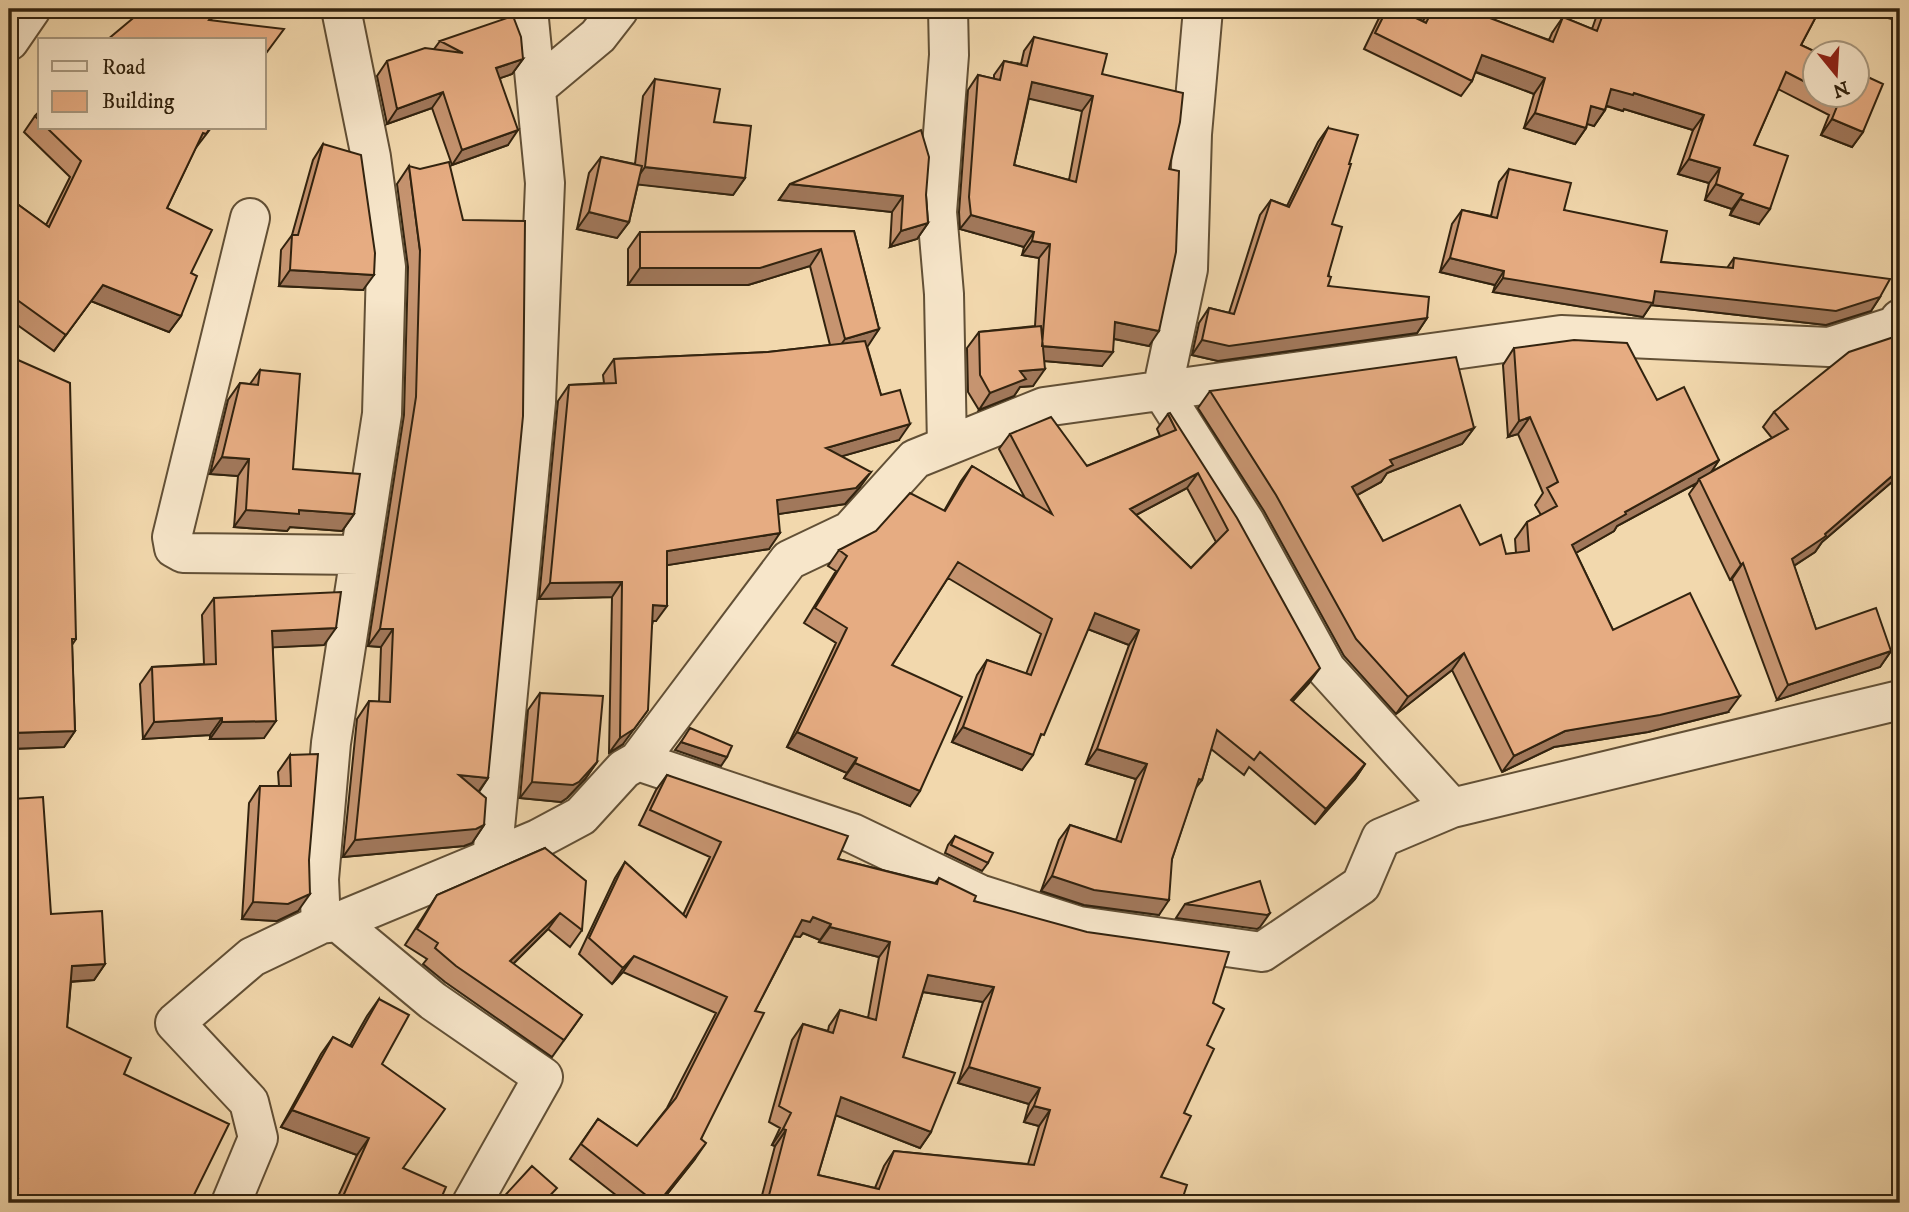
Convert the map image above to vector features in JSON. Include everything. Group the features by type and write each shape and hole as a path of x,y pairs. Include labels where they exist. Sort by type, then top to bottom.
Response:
{"street":[{"path":"9,41 31,9"},
{"path":"341,9 371,157 386,267 382,414 331,743 319,879 330,923 433,1001 543,1077 472,1203"},
{"path":"492,859 536,401 545,183 528,9"},
{"path":"537,87 598,36 619,9"},
{"path":"947,446 944,294 937,212 948,55 948,9"},
{"path":"1203,9 1192,134 1188,269 1162,391 1245,523 1326,670 1452,808"},
{"path":"250,218 172,537 174,548 183,553 359,555"},
{"path":"231,1203 258,1138 249,1102 175,1023 252,957 492,859 581,816 624,769 638,761 789,560 850,531 915,459 1044,407 1561,335 1829,347 1895,326 1900,319"},
{"path":"638,761 852,833 979,894 1079,926 1262,953 1361,885 1381,838 1452,808 1900,700"}],"building":[{"path":"144,9 218,9 209,20 284,29 266,53 266,38 109,38"},
{"path":"1387,9 1397,9 1426,23 1433,9 1491,9 1487,17 1553,42 1563,17 1597,31 1605,9 1820,9 1805,38 1800,38 1800,79 1786,72 1754,145 1788,156 1770,209 1740,199 1743,194 1716,184 1720,168 1689,159 1704,115 1634,93 1633,95 1611,89 1605,110 1591,106 1586,128 1535,113 1545,78 1482,55 1472,81 1375,33"},
{"path":"513,16 521,37 523,59 496,68 518,130 462,150 443,92 397,109 387,61 425,48 463,53 440,41"},
{"path":"1034,37 1107,54 1102,74 1183,93 1180,122 1169,169 1179,171 1176,252 1159,331 1115,322 1113,352 1042,346 1050,244 1032,241 1034,232 971,215 969,197 978,75 1000,80 1004,61 1027,66","holes":["1032,82 1093,96 1076,182 1014,165"]},
{"path":"1870,78 1883,84 1863,132 1832,119 1836,108 1870,108"},
{"path":"655,79 720,89 714,122 751,126 745,178 645,167"},
{"path":"1328,128 1358,135 1332,224 1342,227 1328,276 1331,277 1328,286 1429,297 1427,318 1229,346 1202,340 1209,308 1234,314 1271,200 1289,207"},
{"path":"49,130 209,130 206,134 203,133 167,208 212,230 191,273 197,276 181,316 103,285 66,335 9,294 9,198 49,227 81,161"},
{"path":"921,130 929,157 926,195 928,223 901,231 903,196 790,184"},
{"path":"323,144 361,155 375,253 374,275 290,270 292,235 298,235"},
{"path":"601,157 642,166 629,222 589,212"},
{"path":"449,162 463,220 525,221 523,416 488,778 459,775 486,798 484,825 476,829 355,840 369,701 390,702 393,629 380,629 416,397 420,250 409,166 420,169"},
{"path":"1509,169 1571,183 1564,210 1667,231 1661,262 1733,268 1734,258 1890,279 1880,297 1836,311 1655,291 1653,303 1503,278 1504,271 1450,258 1462,210 1497,218"},
{"path":"854,231 879,329 845,339 821,249 760,268 640,268 640,232"},
{"path":"1041,326 1045,369 1020,371 1026,379 990,393 980,375 979,332"},
{"path":"1900,335 1900,469 1825,534 1826,536 1792,559 1816,629 1876,608 1891,651 1788,685 1743,563 1741,565 1699,479 1788,429 1774,412 1849,352"},
{"path":"1574,340 1627,343 1657,400 1684,387 1719,460 1572,545 1613,630 1690,593 1740,696 1660,715 1565,731 1514,756 1464,653 1408,697 1356,639 1276,495 1210,391 1456,357 1474,428 1390,460 1393,465 1352,487 1383,541 1460,505 1480,545 1501,535 1506,554 1529,551 1527,522 1557,506 1547,488 1558,482 1530,417 1519,421 1514,348"},
{"path":"865,341 881,395 900,390 910,424 826,448 871,472 856,488 777,500 780,533 667,551 667,606 653,605 648,710 634,729 620,738 622,582 550,583 569,385 616,383 614,359 768,352"},
{"path":"9,356 70,383 76,639 72,639 75,731 9,733"},
{"path":"260,370 300,374 293,469 360,474 354,514 246,510 249,459 222,457 240,383 258,385"},
{"path":"1170,413 1237,518 1320,668 1291,700 1365,764 1326,809 1260,752 1254,760 1217,730 1202,780 1199,779 1172,859 1169,900 1094,890 1052,876 1070,825 1121,842 1147,764 1097,749 1139,630 1095,613 1033,755 963,727 987,660 1031,675 1052,619 958,562 892,665 962,697 920,791 855,763 857,758 797,732 847,628 815,608 847,556 839,550 876,531 910,493 945,511 972,466 1052,514 1010,434 1051,417 1087,466 1176,430 1168,414","holes":["1198,473 1228,530 1191,568 1130,509"]},
{"path":"341,592 336,628 272,631 276,721 222,722 222,718 154,722 152,667 216,664 214,598"},
{"path":"540,693 603,696 597,762 573,785 532,782"},
{"path":"690,728 732,746 727,757 681,742"},
{"path":"9,737 13,799 43,797 51,914 102,911 105,964 72,966 67,1027 131,1058 124,1074 229,1124 190,1203 10,1203 18,1179 9,1177"},
{"path":"318,754 309,860 310,894 288,904 253,902 260,786 291,786 290,755"},
{"path":"667,775 848,836 838,859 937,884 939,878 976,896 974,901 1087,932 1229,952 1213,1003 1224,1009 1207,1045 1214,1049 1184,1113 1191,1116 1161,1177 1187,1185 1181,1203 767,1203 786,1130 783,1129 791,1113 779,1106 803,1024 833,1033 840,1010 876,1020 890,942 830,927 831,924 813,917 810,922 802,920 755,1011 764,1013 701,1139 706,1143 656,1203 581,1144 598,1119 637,1146 676,1098 727,997 634,956 623,968 589,938 625,862 686,917 721,842 650,810","holes":["928,975 994,987 969,1067 1040,1088 1034,1106 1050,1110 1034,1165 894,1151 879,1189 818,1175 841,1097 931,1132 955,1073 903,1057"]},
{"path":"955,836 993,853 988,863 951,845"},
{"path":"545,848 586,881 582,930 560,913 510,961 582,1015 564,1040 456,966 435,948 438,943 417,929 437,895"},
{"path":"1260,881 1270,913 1267,915 1185,904"},
{"path":"379,999 409,1015 382,1064 445,1109 403,1168 446,1187 439,1203 340,1203 369,1138 292,1110 333,1037 352,1047"},
{"path":"532,1166 557,1188 543,1203 498,1203"}]}
